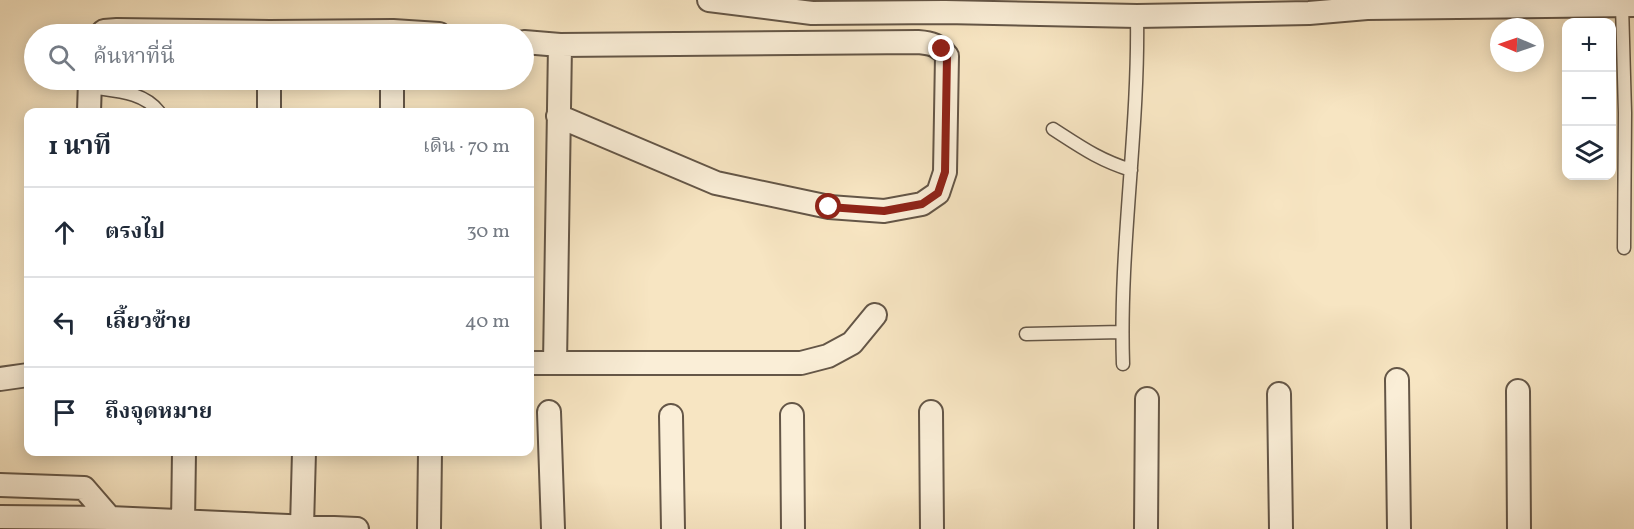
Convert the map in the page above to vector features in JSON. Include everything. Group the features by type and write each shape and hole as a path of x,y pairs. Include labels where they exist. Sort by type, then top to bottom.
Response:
{"street":[{"path":"709,0 812,13 945,12 1137,16 1309,13 1367,4 1628,5"},
{"path":"534,43 560,45 906,42 933,44 942,49 947,56 945,172 938,193 922,204 884,211 829,207 716,183 558,116"},
{"path":"555,363 560,45"},
{"path":"89,108 90,90"},
{"path":"269,90 269,108"},
{"path":"392,90 392,108"},
{"path":"534,363 801,363 828,356 852,343 875,315"},
{"path":"0,379 24,376"},
{"path":"1397,380 1399,529"},
{"path":"1518,391 1520,529"},
{"path":"1278,393 1281,529"},
{"path":"1146,399 1146,529"},
{"path":"549,412 553,529"},
{"path":"931,412 932,529"},
{"path":"792,415 793,529"},
{"path":"671,416 673,529"},
{"path":"183,523 184,456"},
{"path":"302,527 304,456"},
{"path":"429,529 430,456"},
{"path":"0,485 84,488 110,518"},
{"path":"0,517 110,518 357,529"}],"lane":[{"path":"1624,248 1628,5"},
{"path":"1123,364 1122,332 1138,64 1137,16"},
{"path":"115,90 137,96 156,108"},
{"path":"1053,129 1106,162 1131,170"},
{"path":"1026,334 1122,332"}],"route":[{"path":"829,207 884,211 922,204 938,193 945,172 947,135 947,56 942,49"}]}
